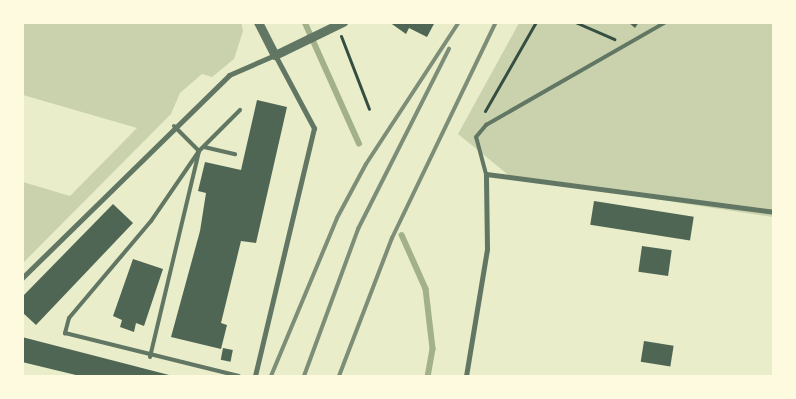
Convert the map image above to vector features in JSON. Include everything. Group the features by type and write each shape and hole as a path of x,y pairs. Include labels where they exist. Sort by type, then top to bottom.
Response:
{"street":[{"path":"255,376 314,128 258,22"},
{"path":"22,278 174,126 228,75 339,26"},
{"path":"466,376 487,249 486,174 774,212"}],"lane":[{"path":"486,174 476,137 480,131 666,22"},
{"path":"239,376 70,337 64,325 151,221 199,150 240,110"},
{"path":"174,126 199,150"},
{"path":"204,147 235,154"},
{"path":"150,357 199,150"}],"path":[{"path":"484,114 536,22"},
{"path":"575,22 628,45"},
{"path":"339,26 369,109"}],"green space":[{"path":"23,22 241,22 243,31 234,59 212,77 202,74 180,93 171,114 23,263 23,182 70,196 137,128 23,95"},
{"path":"519,23 773,23 773,217 511,177 458,134"}],"building":[{"path":"389,22 435,22 427,37 409,28 406,34"},
{"path":"628,22 639,22 635,28"},
{"path":"257,100 287,107 256,243 241,241 221,323 227,325 221,349 171,337 200,231 206,193 198,191 205,162 241,170"},
{"path":"594,201 694,217 690,241 590,225"},
{"path":"113,204 133,223 36,325 22,312 22,297"},
{"path":"642,246 672,250 668,276 638,272"},
{"path":"133,259 163,269 144,326 136,323 134,332 120,327 122,320 113,316"},
{"path":"22,337 173,376 80,376 22,362"},
{"path":"644,341 674,346 670,366 641,362"},
{"path":"223,348 233,350 231,362 221,360"}],"waterway":[{"path":"305,22 359,143"},
{"path":"402,235 426,289 433,349 428,376"}],"railway":[{"path":"271,376 337,218 366,164 459,22"},
{"path":"339,376 392,238 496,22"},
{"path":"304,376 358,229 449,49"}]}
